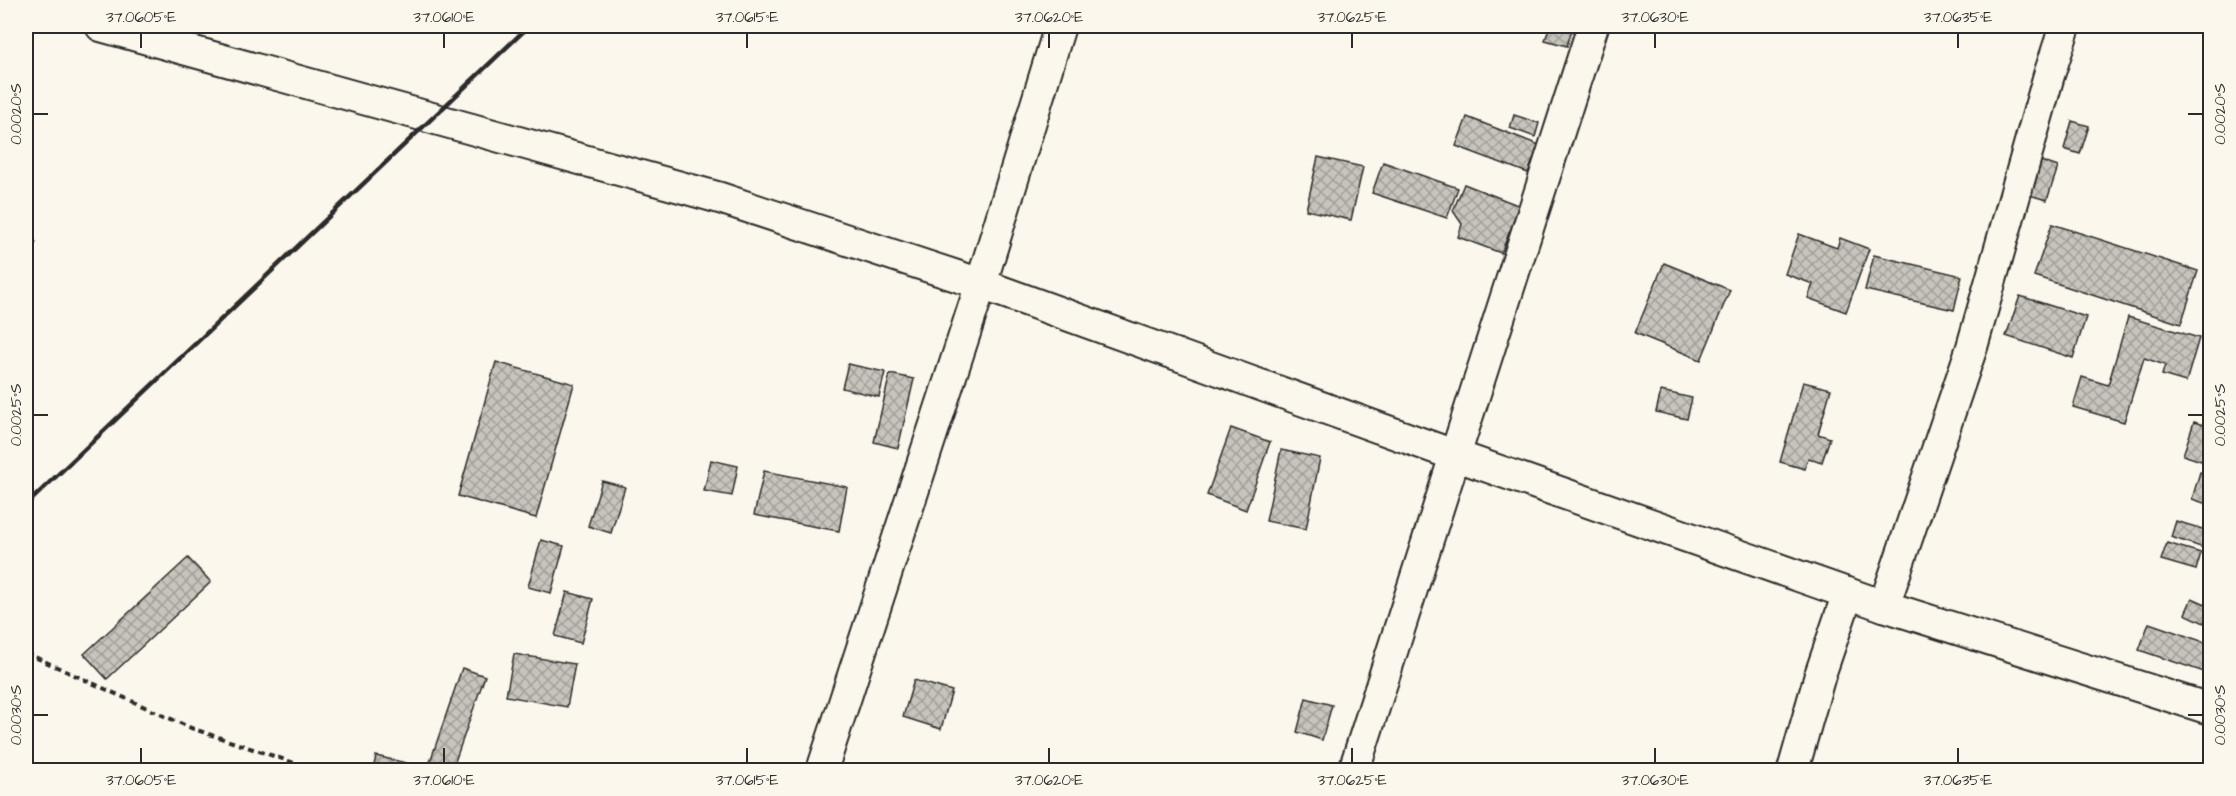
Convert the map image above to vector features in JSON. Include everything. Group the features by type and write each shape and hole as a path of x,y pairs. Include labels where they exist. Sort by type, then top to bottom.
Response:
{"street":[{"path":"101,26 720,198 981,284 1454,455 1884,606 2211,709"},
{"path":"822,771 981,284 1060,26"},
{"path":"1354,771 1593,26"},
{"path":"1884,606 1972,347 2065,26"},
{"path":"1792,771 1820,675 1848,593"}],"path":[{"path":"26,653 190,728 315,771"}],"building":[{"path":"1550,26 1573,26 1567,46 1545,40"},
{"path":"1514,115 1539,123 1535,137 1510,128"},
{"path":"1467,117 1539,145 1528,173 1456,146"},
{"path":"2072,121 2089,126 2080,154 2064,149"},
{"path":"1318,157 1363,167 1351,220 1306,210"},
{"path":"2041,161 2058,167 2047,200 2029,195"},
{"path":"1383,162 1458,188 1447,218 1372,193"},
{"path":"1464,184 1520,206 1501,253 1458,237 1462,224 1453,211"},
{"path":"2052,224 2198,271 2181,324 2034,276"},
{"path":"1799,234 1837,248 1840,238 1869,249 1846,312 1808,298 1813,284 1785,274"},
{"path":"26,236 36,242 29,255 26,253"},
{"path":"1874,255 1962,276 1954,310 1865,290"},
{"path":"1664,263 1730,290 1701,360 1635,333"},
{"path":"2020,296 2086,317 2073,358 2006,336"},
{"path":"2128,317 2199,338 2186,382 2162,375 2165,365 2144,358 2124,422 2073,407 2082,377 2108,385"},
{"path":"496,362 574,384 536,518 458,496"},
{"path":"848,364 885,372 879,397 842,388"},
{"path":"890,374 914,379 898,448 874,442"},
{"path":"1803,382 1831,389 1818,434 1830,438 1822,462 1808,458 1805,469 1780,462"},
{"path":"1661,391 1692,398 1687,419 1656,412"},
{"path":"2194,422 2210,427 2210,464 2183,455"},
{"path":"1231,428 1270,442 1246,510 1207,495"},
{"path":"1281,450 1320,458 1306,529 1266,521"},
{"path":"711,460 738,466 732,496 704,491"},
{"path":"764,471 847,487 839,531 754,515"},
{"path":"2200,472 2210,476 2210,505 2192,499"},
{"path":"602,481 625,487 611,533 588,526"},
{"path":"2176,521 2209,531 2204,548 2171,537"},
{"path":"541,540 564,546 551,593 528,587"},
{"path":"2167,543 2201,553 2196,570 2161,560"},
{"path":"188,558 211,582 107,679 84,654"},
{"path":"567,592 593,599 581,643 555,636"},
{"path":"2192,598 2210,606 2204,623 2185,614"},
{"path":"2149,623 2210,644 2210,674 2139,650"},
{"path":"514,654 575,664 567,707 506,696"},
{"path":"462,668 485,676 452,770 445,770 429,765"},
{"path":"914,680 952,691 941,729 903,717"},
{"path":"1306,698 1332,705 1322,740 1297,732"},
{"path":"376,756 411,764 410,770 373,770"}],"railway":[{"path":"26,505 529,26"}]}
